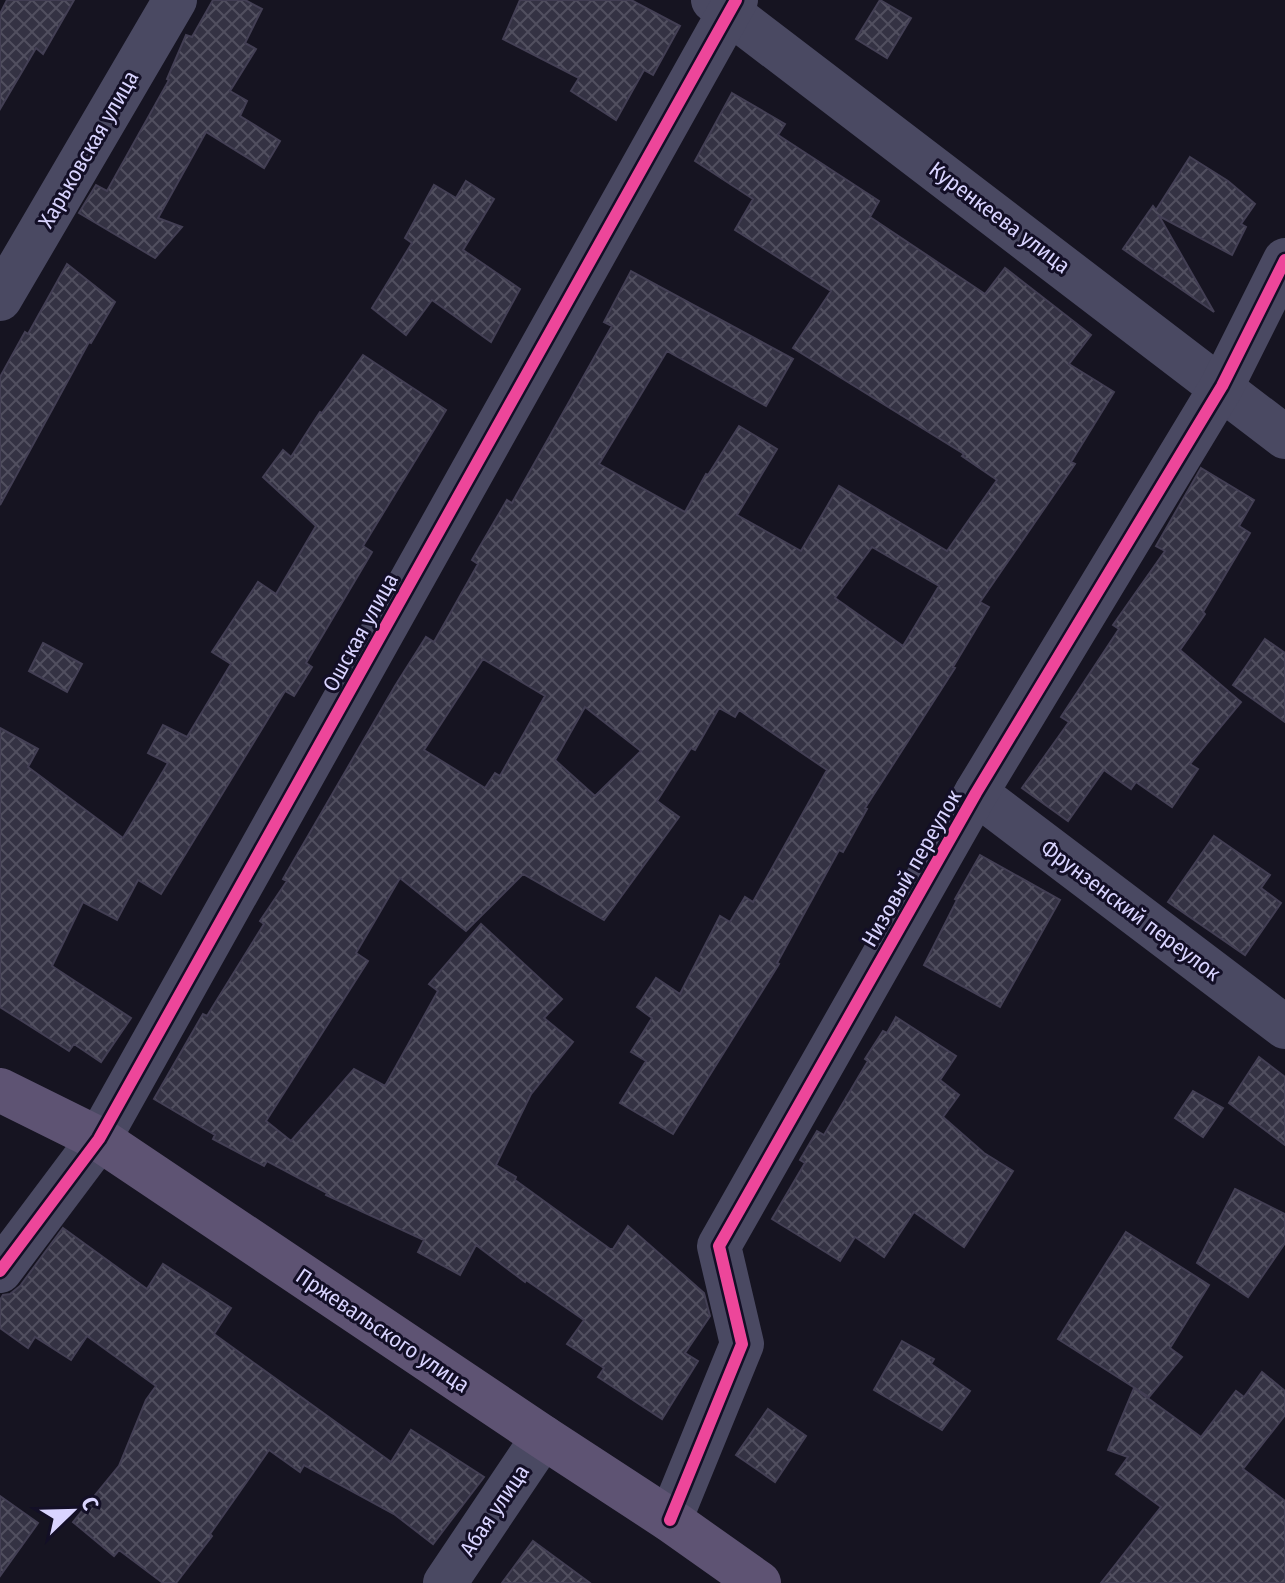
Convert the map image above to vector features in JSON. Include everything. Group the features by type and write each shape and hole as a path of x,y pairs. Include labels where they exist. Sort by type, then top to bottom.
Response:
{"main road":[{"name":"Пржевальского улица","path":"0,1090 99,1139 670,1520 759,1583"}],"street":[{"name":"Харьковская улица","path":"0,299 175,0"},
{"name":"Куренкеева улица","path":"726,4 1285,437"},
{"name":"Ошская улица","path":"0,1271 99,1139 726,4"},
{"name":"Низовый переулок","path":"670,1520 742,1344 719,1246 976,793 1222,386 1285,260"},
{"name":"Фрунзенский переулок","path":"976,793 1285,1027"},
{"name":"Абая улица","path":"445,1583 543,1437"}],"building":[{"path":"7,0 74,0 43,54 36,48 0,109 0,14"},
{"path":"213,0 245,0 262,9 245,43 256,49 230,91 247,101 240,116 280,141 264,168 206,132 158,218 182,227 155,258 79,213 96,185 107,191 169,80 186,35 192,37"},
{"path":"520,0 631,0 680,26 653,75 644,70 616,120 571,91 579,78 503,39"},
{"path":"880,0 911,18 887,58 856,39"},
{"path":"732,93 785,124 778,135 879,201 870,217 985,294 1005,268 1091,335 1069,364 1114,392 1071,462 1075,464 980,602 989,607 955,668 865,808 843,852 839,850 779,964 673,1134 620,1103 646,1061 631,1052 652,1018 637,1007 656,978 680,994 720,916 730,922 745,897 753,902 827,770 739,710 735,717 719,708 695,750 691,748 657,801 679,817 604,920 523,874 466,931 400,878 356,953 368,961 266,1121 291,1141 354,1069 385,1086 438,991 429,984 481,924 562,999 544,1018 573,1042 531,1094 496,1165 610,1249 628,1226 704,1293 710,1316 685,1353 698,1361 662,1419 598,1377 604,1368 567,1344 584,1320 525,1282 476,1245 460,1275 418,1252 424,1240 326,1195 267,1161 264,1166 213,1139 215,1135 154,1099 203,1014 207,1016 264,924 260,921 287,881 283,879 395,686 426,637 434,642 478,564 472,560 507,500 512,503 612,326 604,322 631,271 793,359 766,406 667,351 599,464 685,512 706,474 739,426 777,449 737,515 801,551 839,486 947,551 997,480 962,456 964,454 793,348 831,291 735,230 753,199 695,161","holes":["872,547 939,586 903,646 835,598","483,659 545,696 500,776 495,773 485,788 424,750","585,707 641,751 595,796 555,760"]},
{"path":"1190,157 1228,181 1255,204 1241,224 1246,227 1232,255 1159,216 1214,312 1123,249 1153,206 1156,210"},
{"path":"466,181 494,199 463,250 520,289 491,342 432,300 406,335 372,308 412,243 405,238 434,185 456,198"},
{"path":"67,264 115,302 89,342 0,505 0,377"},
{"path":"363,355 446,410 363,546 372,552 306,663 312,667 294,696 285,691 161,894 138,880 117,920 83,902 52,966 131,1018 101,1062 74,1044 69,1051 0,1007 0,728 38,749 28,767 123,838 168,763 148,753 163,725 187,737 231,664 212,652 258,582 276,594 316,526 263,477 283,450 291,457"},
{"path":"1201,468 1254,500 1239,526 1250,533 1203,612 1205,614 1180,650 1241,702 1190,764 1198,769 1172,807 1136,782 1131,789 1104,770 1068,821 1022,788 1069,722 1061,717 1119,629 1113,625 1165,551 1156,546"},
{"path":"1265,639 1285,653 1285,722 1233,685"},
{"path":"43,643 82,664 67,692 29,671"},
{"path":"1214,836 1270,875 1261,888 1281,903 1245,955 1168,902"},
{"path":"980,855 1060,900 1000,1007 924,965"},
{"path":"896,1017 956,1056 940,1080 959,1095 943,1117 984,1153 1013,1171 964,1247 914,1212 884,1257 855,1237 840,1261 772,1219 805,1163 800,1160 817,1131 824,1135 868,1061 865,1059"},
{"path":"1259,1057 1285,1077 1285,1145 1229,1103"},
{"path":"1193,1091 1223,1108 1203,1137 1175,1118"},
{"path":"1235,1189 1285,1214 1285,1243 1248,1297 1197,1263"},
{"path":"63,1228 147,1289 163,1264 231,1308 214,1334 391,1462 411,1430 484,1477 433,1544 394,1514 304,1465 300,1472 269,1450 210,1534 212,1536 176,1583 163,1583 119,1550 114,1556 73,1522 119,1466 146,1400 156,1386 87,1336 71,1360 35,1337 28,1348 0,1328 0,1300 3,1295 20,1286"},
{"path":"1126,1232 1209,1285 1170,1348 1182,1357 1149,1397 1058,1339"},
{"path":"902,1341 934,1359 931,1364 970,1391 942,1430 874,1390"},
{"path":"1262,1372 1285,1391 1285,1415 1243,1469 1285,1501 1285,1583 1101,1583 1161,1507 1116,1474 1128,1457 1108,1450 1134,1388 1201,1437 1236,1391 1244,1397"},
{"path":"768,1409 806,1436 775,1482 736,1455"},
{"path":"0,1496 38,1523 0,1576"},
{"path":"533,1541 590,1583 502,1583"}],"cycle path":[{"path":"0,1271 99,1139 736,0"},
{"path":"670,1520 742,1344 719,1246 976,793 1222,386 1285,260"}]}
